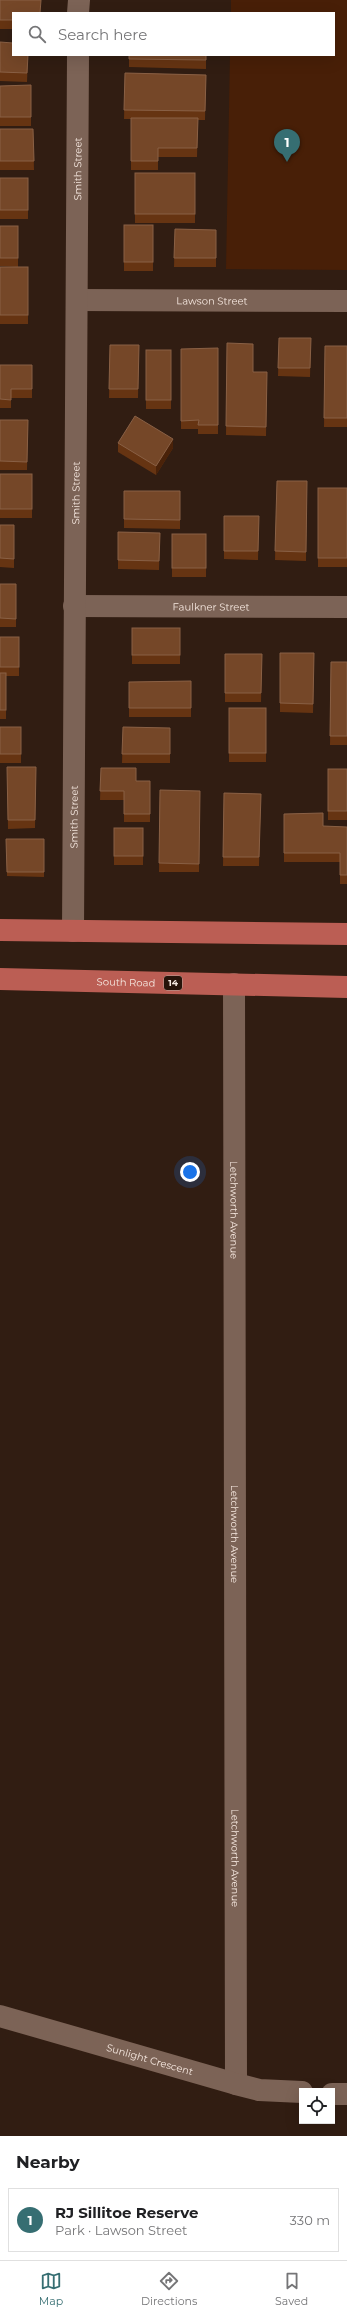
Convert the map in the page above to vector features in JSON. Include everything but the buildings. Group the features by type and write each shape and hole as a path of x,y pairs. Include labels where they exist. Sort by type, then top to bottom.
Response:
{"main road":[{"path":"0,930 347,934"},
{"name":"South Road","path":"0,979 347,987"}],"street":[{"path":"78,12 79,0"},
{"name":"Smith Street","path":"73,931 78,56"},
{"name":"Lawson Street","path":"77,300 347,301"},
{"name":"Faulkner Street","path":"74,606 347,607"},
{"name":"Letchworth Avenue","path":"234,984 236,2084"},
{"name":"Sunlight Crescent","path":"0,2016 259,2090 299,2092"},
{"path":"335,2094 347,2094"}],"shaded area":[{"path":"231,0 347,0 347,270 226,269 230,56 335,56 335,12 231,12"}],"place":[{"name":"RJ Sillitoe Reserve","path":"287,162"}]}
